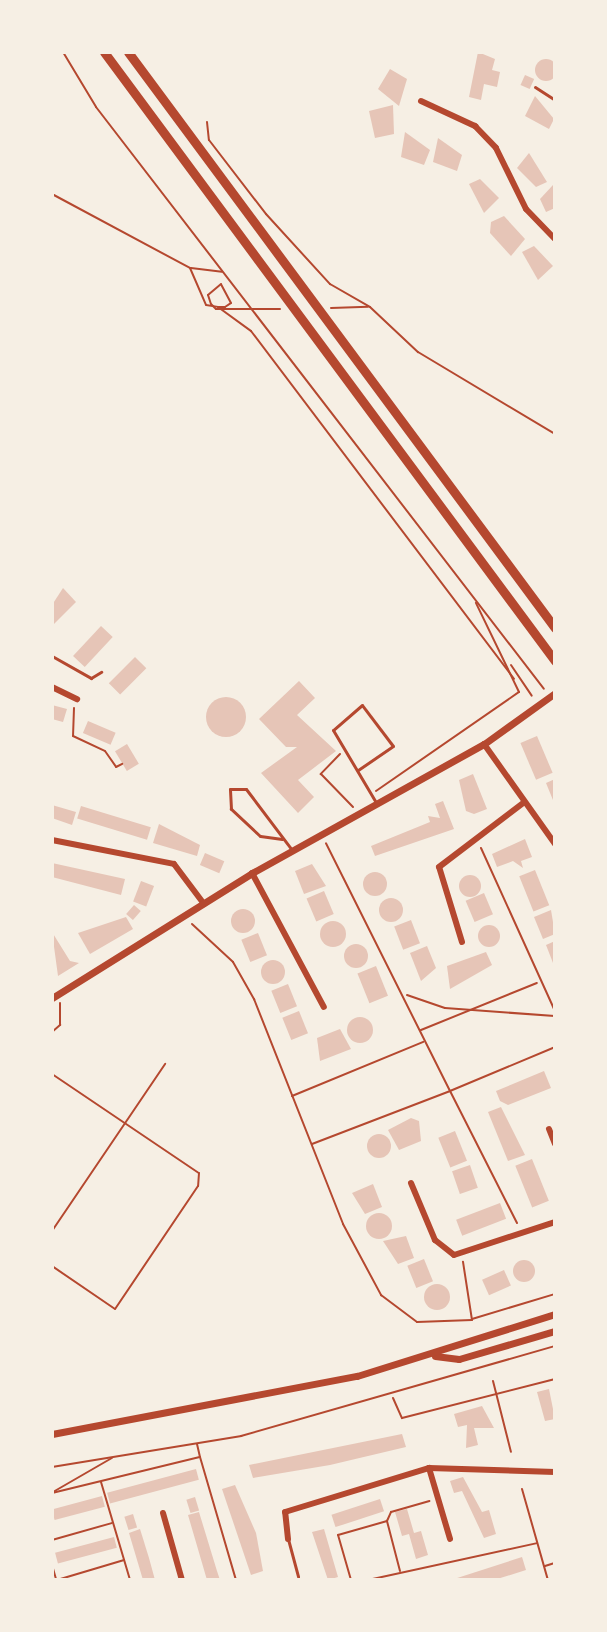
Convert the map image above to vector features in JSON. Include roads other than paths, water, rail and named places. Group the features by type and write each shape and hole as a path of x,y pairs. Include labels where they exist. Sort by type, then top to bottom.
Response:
{"main road":[{"path":"104,52 555,661"},
{"path":"128,52 555,628"}],"street":[{"path":"421,101 475,126 496,148 526,209 555,239"},
{"path":"426,118 432,108"},
{"path":"52,687 77,699"},
{"path":"54,997 186,918 252,873 484,744 541,704 551,693"},
{"path":"484,744 555,844"},
{"path":"462,942 437,873 477,837 523,803"},
{"path":"52,840 174,864 204,904"},
{"path":"252,873 324,1007"},
{"path":"549,1129 555,1144"},
{"path":"411,1183 435,1240 464,1256 555,1222"},
{"path":"435,1356 455,1343 555,1314"},
{"path":"52,1434 435,1356 459,1359 555,1331"},
{"path":"288,1539 285,1512 429,1468 555,1472"},
{"path":"429,1468 450,1539"},
{"path":"163,1513 182,1580"}],"lane":[{"path":"535,87 555,100"},
{"path":"52,656 91,678 101,672"},
{"path":"358,770 393,746 367,706 333,730 377,804"},
{"path":"282,839 260,836 231,809 230,789 246,789 292,850"},
{"path":"288,1539 298,1577"}]}
